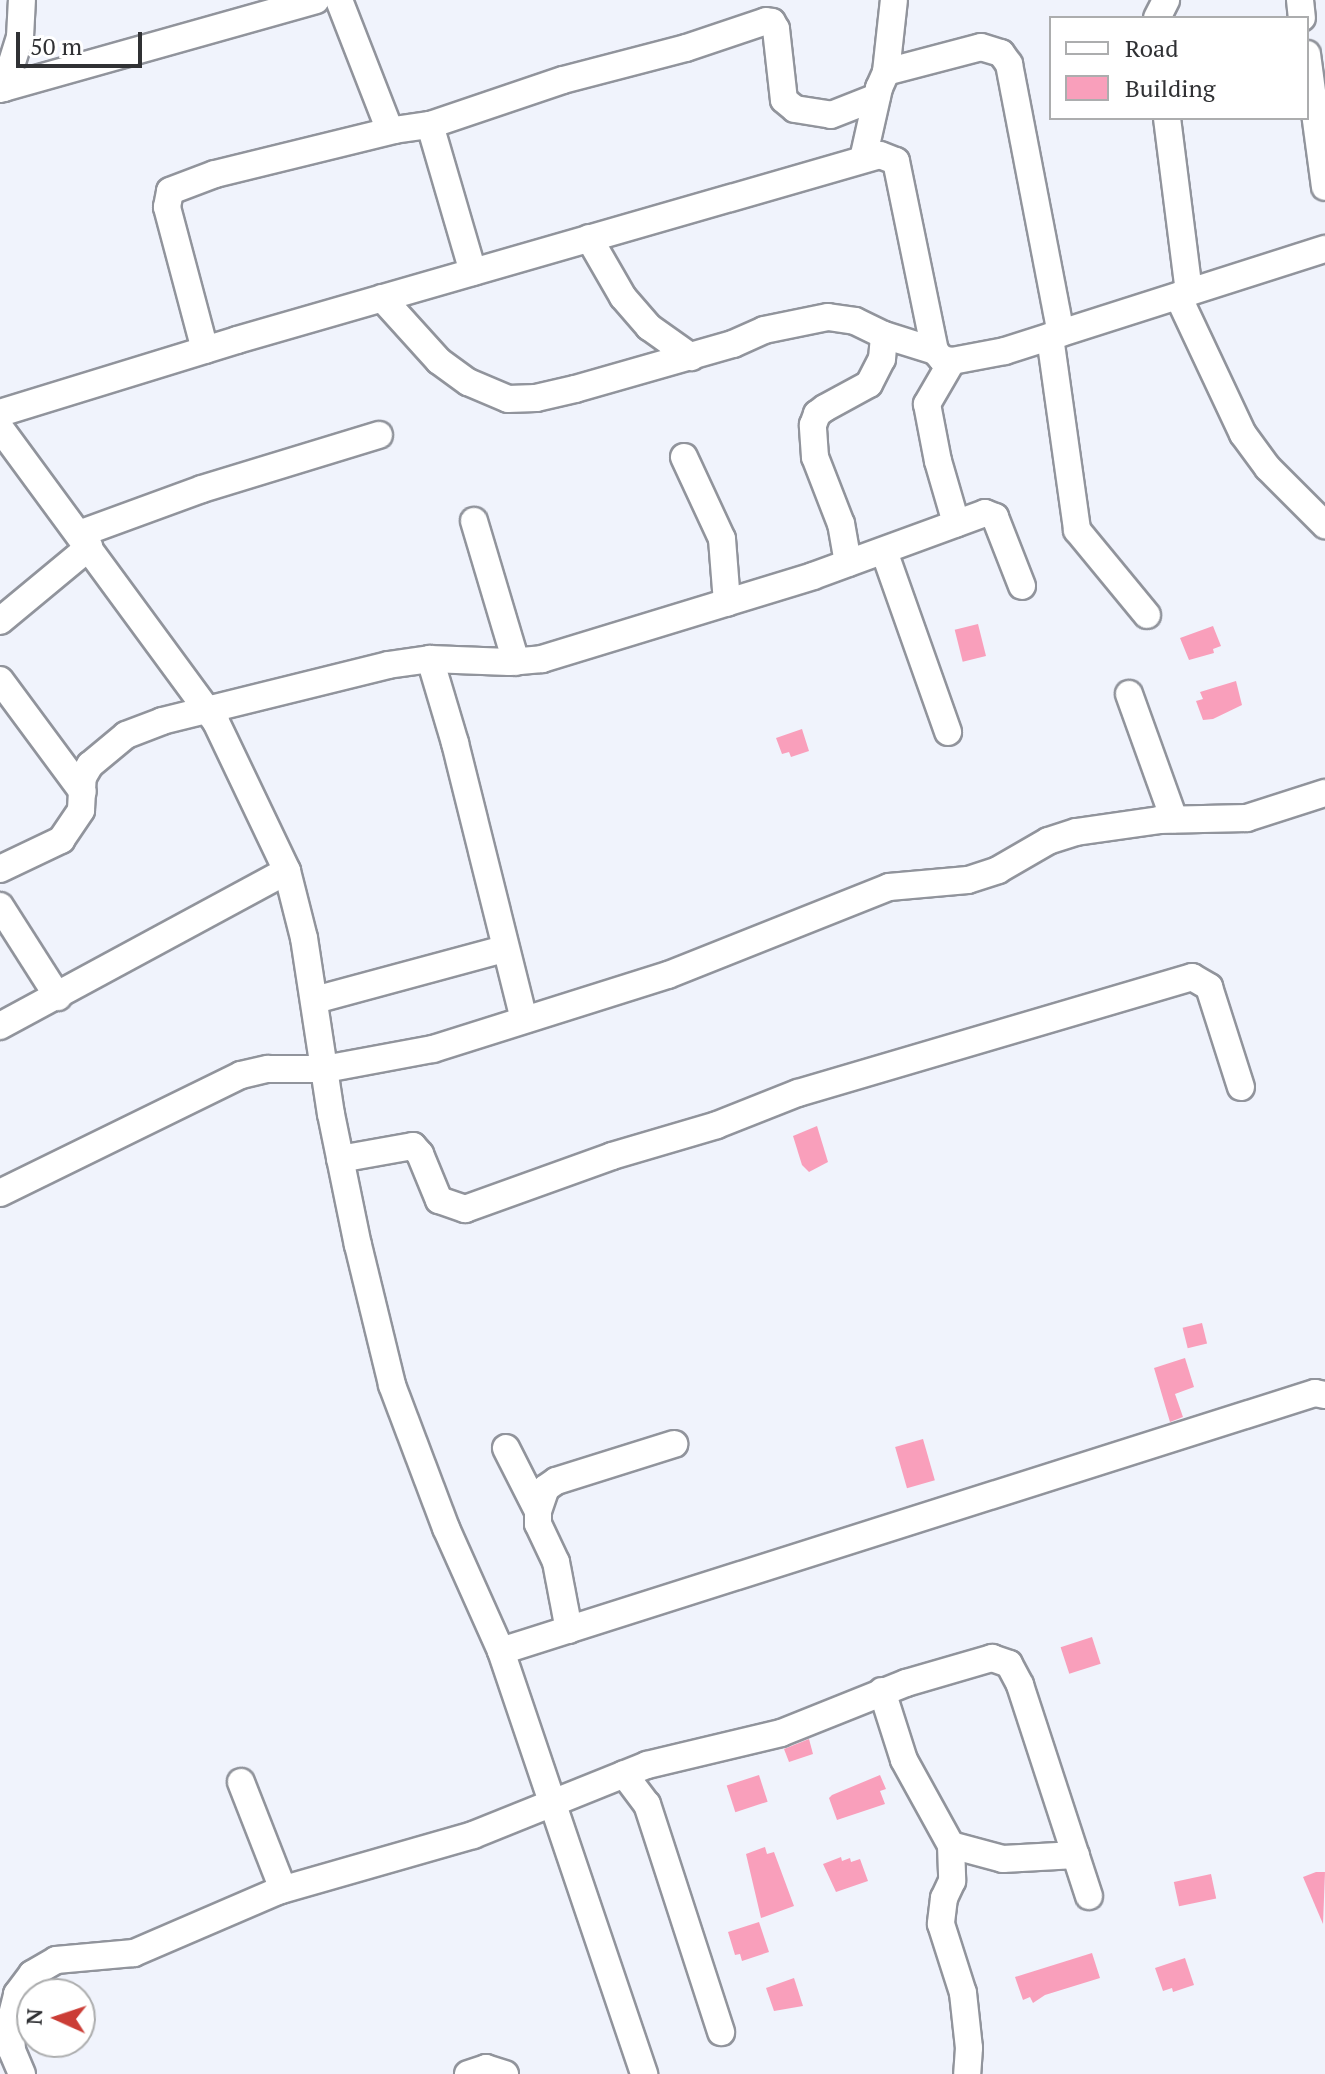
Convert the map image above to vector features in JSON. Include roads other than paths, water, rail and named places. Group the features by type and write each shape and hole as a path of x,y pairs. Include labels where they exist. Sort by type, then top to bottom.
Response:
{"street":[{"path":"2,89 20,37 22,0"},
{"path":"2,89 316,0"},
{"path":"339,0 388,126 394,130"},
{"path":"863,159 882,85 894,0"},
{"path":"205,350 167,207 170,191 215,174 394,130 430,125 563,80 686,48 766,21 772,22 776,29 784,100 795,109 831,115 882,85 981,47 1001,53 1009,64 1056,335 1077,530 1147,615"},
{"path":"1309,69 1325,187"},
{"path":"1167,120 1184,295 1243,434 1268,468 1325,525"},
{"path":"430,125 473,272"},
{"path":"0,413 382,298 880,155 896,161 944,356 927,404 938,461 956,523"},
{"path":"589,238 623,297 640,317 691,357"},
{"path":"382,298 439,361 468,382 508,399 536,398 691,357 764,330 828,317 855,321 884,335 944,356 1056,335 1325,249"},
{"path":"848,563 841,524 815,457 813,425 817,414 825,408 869,384 882,359 884,335"},
{"path":"0,428 208,710 287,871 315,1000 340,1159 392,1385 446,1528 501,1651 644,2074"},
{"path":"0,621 84,540 202,489 379,435"},
{"path":"684,457 722,539 727,603"},
{"path":"0,869 61,840 81,810 83,777 90,765 126,735 208,710 388,665 430,659 516,662 570,651 848,563 985,513 995,517 1022,586"},
{"path":"474,521 516,662"},
{"path":"884,551 948,732"},
{"path":"430,659 455,743 524,1020"},
{"path":"0,680 83,792"},
{"path":"1129,694 1174,819"},
{"path":"0,1193 136,1129 226,1080 268,1069 325,1069 433,1049 668,975 889,887 968,880 998,870 1048,841 1076,832 1174,819 1247,818 1325,793"},
{"path":"0,1026 287,871"},
{"path":"0,906 58,997"},
{"path":"315,1000 504,949"},
{"path":"340,1159 413,1146 420,1154 439,1200 465,1209 612,1156 717,1125 798,1093 1192,977 1209,987 1241,1087"},
{"path":"501,1651 1301,1398 1325,1395"},
{"path":"538,1511 546,1488 556,1481 674,1444"},
{"path":"506,1448 538,1511 543,1538 556,1562 569,1630"},
{"path":"22,2074 5,2024 17,1994 32,1974 56,1960 134,1953 283,1889 473,1835 624,1774 781,1733 882,1691 992,1658 1009,1664 1020,1685 1089,1896"},
{"path":"882,1691 904,1760 951,1845 952,1881 944,1898 941,1924 963,1993 969,2048 967,2074"},
{"path":"624,1774 647,1804 721,2032"},
{"path":"241,1782 283,1889"},
{"path":"951,1845 1003,1859 1076,1855"},
{"path":"468,2074 486,2068 505,2074"}]}
